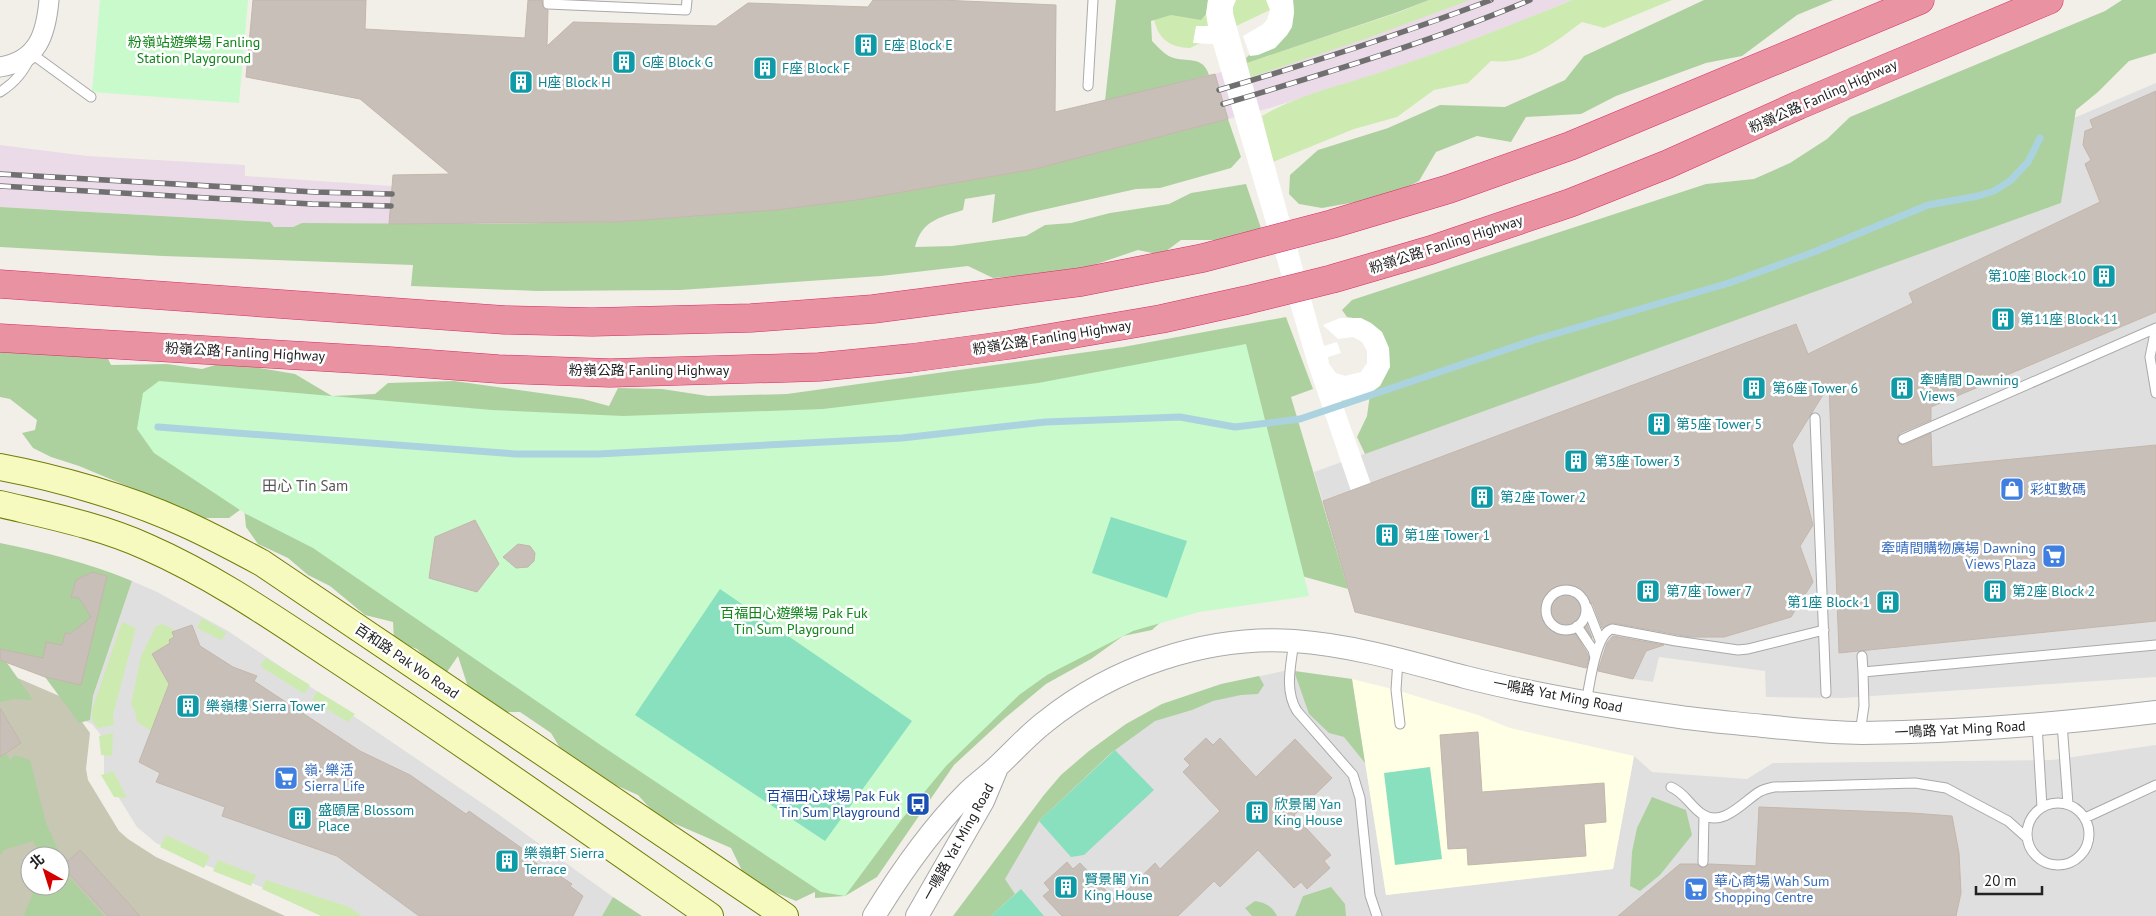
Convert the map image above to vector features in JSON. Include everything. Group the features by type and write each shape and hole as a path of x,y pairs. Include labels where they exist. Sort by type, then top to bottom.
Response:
{"highway":[{"path":"0,284 466,318 592,322 751,318 873,310 1081,282 1203,258 1332,224 1458,186 1570,146 1920,0"},
{"name":"粉嶺公路 Fanling Highway","path":"0,338 380,360 498,369 610,373 818,367 911,358 1009,345 1161,318 1247,300 1332,279 1431,250 1570,203 1668,164 1799,105 2048,0"}],"main road":[{"name":"百和路 Pak Wo Road","path":"0,467 61,481 116,498 182,522 262,563 784,916"},
{"path":"0,504 105,531 147,547 241,597 398,700 710,916"}],"street":[{"path":"0,67 10,66 32,54 43,35 48,19 49,0"},
{"name":"一鳴路 Yat Ming Road","path":"874,916 920,848 946,815 1026,738 1082,697 1150,663 1185,652 1226,643 1261,640 1328,645 1398,658 1524,690 1586,702 1682,717 1815,731 1860,733 2037,725 2156,712"},
{"name":"一鳴路 Yat Ming Road","path":"917,916 983,801 998,767"}],"lane":[{"path":"548,0 548,4 686,10 686,0"},
{"path":"1088,86 1093,0"},
{"path":"0,92 12,85 25,70 32,54 91,97"},
{"path":"2156,328 2150,357 2156,392"},
{"path":"1903,439 2156,328"},
{"path":"1815,418 1826,693"},
{"path":"1585,603 1583,621 1567,630 1555,626 1547,615 1548,602 1558,592 1564,590 1578,594 1585,603 1600,640"},
{"path":"1576,626 1593,650 1595,658"},
{"path":"1586,702 1600,640 1606,631 1612,629 1680,642 1748,650 1824,630"},
{"path":"1294,641 1289,677 1290,701 1296,711 1353,775 1360,798 1370,895 1377,916"},
{"path":"1863,672 2156,645"},
{"path":"1860,733 1864,706 1862,656"},
{"path":"1398,658 1396,690 1400,724"},
{"path":"2062,723 2068,804"},
{"path":"2037,725 2042,807"},
{"path":"1671,787 1679,790 1704,815 1724,818 1761,791 1774,787 1915,783 1952,790 2008,821 2026,837"},
{"path":"2085,818 2156,785"},
{"path":"2057,802 2068,804 2077,808 2085,818 2089,836 2086,846 2077,858 2063,865 2052,865 2034,856 2028,847 2026,837 2027,826 2031,817 2042,807 2057,802"},
{"path":"1703,862 1704,815"}],"shaded area":[{"path":"1429,0 1572,0 1502,29 1389,70 1270,108 1228,119 1215,74 1400,12"},
{"path":"2156,83 2156,677 1842,698 1766,697 1765,671 1659,657 1653,682 1633,679 1355,612 1314,472 2061,203 2074,118"},
{"path":"0,145 87,156 245,165 245,176 392,186 389,224 303,223 293,227 274,227 269,222 0,207"},
{"path":"132,581 157,592 228,631 498,814 613,897 602,916 326,916 292,899 203,864 156,843 137,827 104,774 104,750 100,734 92,724 85,721 88,718 93,696"},
{"path":"0,668 6,673 64,698 72,708 90,733 86,769 88,780 119,831 128,839 156,857 285,916 0,916"},
{"path":"1288,670 1352,679 1386,895 1613,869 1634,756 1652,772 1747,779 1773,763 2052,760 2156,745 2156,916 953,916 1044,795 1061,775 1089,751 1126,724 1162,704 1224,684"},
{"path":"1352,679 1396,690 1478,715 1510,728 1634,756 1613,869 1386,895"}],"green space":[{"name":"粉嶺站遊樂場 Fanling Station Playground","path":"100,0 248,0 239,103 92,92"},
{"path":"1116,0 1208,0 1206,14 1201,20 1171,15 1151,21 1152,41 1161,50 1177,59 1199,62 1209,75 1105,101"},
{"path":"1153,0 1291,0 1190,48 1171,44 1160,34 1154,19"},
{"path":"1293,0 1429,0 1247,63 1246,58 1294,13"},
{"path":"1429,0 1470,0 1368,38 1251,77 1247,63 1400,12"},
{"path":"1572,0 1672,0 1604,28 1582,22 1540,51 1517,60 1491,61 1468,83 1434,90 1397,117 1354,129 1273,162 1262,116 1309,95 1436,53"},
{"path":"1704,0 1833,0 1797,15 1742,56 1706,63 1616,96 1581,114 1526,117 1511,142 1477,136 1436,152 1419,181 1390,196 1322,208 1299,204 1289,194 1290,175 1318,150 1388,128 1440,105 1505,107 1565,80 1584,56"},
{"path":"2122,0 2156,0 2156,53 2129,61 2098,92 2076,110 2061,203 1365,454 1357,437 1367,416 1370,394 1381,383 1387,370 1388,346 1383,335 1374,327 1362,320 1347,317 1342,310 1352,300 1706,184 1754,179 1790,163 1827,139 1850,117 2105,11"},
{"path":"1228,119 1241,157 1231,168 1160,188 1136,189 992,223 995,194 965,199 963,210 939,218 927,226 918,238 915,247 952,246 1026,236 1045,225 1071,223 1110,213 1169,204 1191,193 1246,184 1262,231 1221,240 1181,240 1161,255 1138,250 1076,271 993,278 968,266 881,276 680,290 537,291 411,286 413,265 163,256 0,247 0,207 270,222 274,227 293,227 302,223 482,224 617,222 776,210 857,200 1035,169"},
{"name":"百福田心遊樂場 Pak Fuk Tin Sum Playground","path":"1286,317 1313,389 1291,397 1348,589 1305,577 1266,554 1178,606 1152,630 1123,636 1091,659 1046,684 1005,718 954,765 877,877 845,896 815,898 815,892 796,901 747,881 731,848 657,816 638,795 597,777 563,753 551,733 520,712 503,712 469,690 458,656 447,672 429,661 417,649 394,641 393,622 365,615 330,586 308,575 288,558 258,544 246,527 244,507 229,518 204,518 79,466 51,457 33,448 22,433 35,430 37,420 10,399 0,397 0,347 105,352 111,365 167,364 202,369 225,362 295,374 332,396 375,394 388,383 454,381 583,399 609,406 618,388 662,389 708,396 787,394 1123,347"},
{"name":"百福田心遊樂場 Pak Fuk Tin Sum Playground","path":"1246,344 1309,596 1199,612 1133,631 1047,675 1019,695 946,766 902,819 845,896 821,892 602,746 313,548 246,514 154,453 137,429 143,393 159,381 492,410 623,416 823,409 1038,383"},
{"path":"1111,517 1187,541 1167,598 1092,573"},
{"path":"0,543 67,559 132,581 93,696 90,720 79,723 45,677 5,660 33,700 14,699 0,702"},
{"path":"720,589 912,721 825,841 635,715"},
{"path":"202,618 227,633 221,640 197,628"},
{"path":"122,622 136,628 113,715 114,725 98,728 92,720 92,710"},
{"path":"163,624 184,635 152,654 169,684 151,731 137,722 131,704 141,656 156,626"},
{"path":"266,658 310,685 304,694 260,666"},
{"path":"1294,671 1352,679 1365,763 1344,737 1329,733 1309,714"},
{"path":"1259,676 1264,685 1258,694 1241,695 1213,701 1192,710 1155,721 1111,753 1039,821 1005,879 1015,894 991,916 953,916 1044,795 1061,775 1089,751 1126,724 1162,704 1221,684"},
{"path":"317,691 355,714 348,722 312,700"},
{"path":"113,733 112,756 101,755 99,736"},
{"path":"0,744 10,760 15,755 30,760 46,823 56,846 36,846 33,841 4,850 0,856"},
{"path":"1115,750 1154,790 1084,855 1071,857 1039,821"},
{"path":"1430,767 1442,859 1395,865 1384,773"},
{"path":"113,771 127,798 114,797 101,775"},
{"path":"1652,797 1686,810 1692,835 1660,875 1640,891 1630,886 1632,852 1637,828"},
{"path":"166,835 210,856 204,868 160,847"},
{"path":"218,860 256,875 251,886 213,871"},
{"path":"70,877 104,916 24,916 32,896 70,896"},
{"path":"266,880 349,907 362,916 321,916 262,889"},
{"path":"1331,887 1345,904 1346,916 1295,916 1303,896"},
{"path":"1021,889 1044,916 991,916"},
{"path":"613,897 642,916 602,916"},
{"path":"1255,901 1268,906 1277,916 1252,916 1245,908"}],"pier":[{"path":"1208,0 1236,0 1233,13 1324,346 1337,342 1341,353 1328,357 1329,364 1336,373 1345,376 1361,372 1367,363 1367,351 1362,342 1353,337 1338,339 1323,325 1340,318 1361,318 1371,323 1382,332 1389,348 1390,367 1380,386 1363,398 1341,400 1371,484 1351,491 1308,365 1213,44 1193,43 1196,26 1208,26 1206,14"},
{"path":"1266,0 1293,0 1292,27 1275,48 1250,56 1243,36 1267,20 1270,10"}],"building":[{"path":"253,0 366,0 365,29 525,38 528,0 542,0 543,7 548,10 547,46 573,22 716,26 748,3 868,7 873,0 940,0 1056,5 1055,112 1215,74 1228,119 1035,169 857,200 776,210 617,222 389,224 393,175 450,174 360,99 246,77"},
{"path":"2156,91 2156,312 1931,407 1931,420 1900,433 1897,439 1900,444 1905,445 1931,433 1932,467 2156,445 2156,621 1839,653 1829,385 1792,445 1813,525 1800,546 1813,582 1791,617 1724,637 1690,637 1613,623 1602,628 1593,604 1585,601 1581,609 1592,638 1580,621 1574,621 1571,626 1589,658 1586,668 1355,612 1323,501 1796,324 1808,354 1913,303 1909,293 2100,202 2085,164 2091,160 2083,145 2085,131 2093,128 2090,120"},
{"path":"475,520 499,564 477,592 429,578 435,537"},
{"path":"518,544 530,546 535,553 534,561 528,567 516,568 503,557"},
{"path":"92,572 107,576 81,685 45,677 0,660 0,649 43,658 46,642 62,645 65,633 70,634 91,617 79,598 71,597 76,580"},
{"name":"嶺· 樂活 Sierra Life","path":"192,625 200,646 233,667 257,676 254,681 360,751 410,775 466,814 469,811 530,854 528,858 572,884 570,886 583,896 573,916 419,916 337,856 222,816 225,807 156,782 160,773 139,762 169,684 152,654 170,643 169,640 174,637 172,632"},
{"path":"1613,636 1664,645 1646,651 1633,679 1598,671 1607,643"},
{"path":"0,708 21,743 0,757"},
{"path":"1478,732 1482,792 1604,783 1606,822 1584,824 1586,856 1468,865 1467,848 1448,849 1440,735"},
{"name":"欣景閣 Yan King House","path":"1206,738 1213,745 1220,738 1256,777 1295,739 1332,778 1294,815 1331,855 1324,861 1330,868 1307,889 1301,882 1294,888 1258,850 1220,887 1214,881 1178,916 1062,916 1043,896 1050,890 1044,883 1067,862 1073,869 1080,863 1116,901 1155,863 1160,869 1220,811 1183,772 1190,765 1184,759"},
{"path":"1759,807 1952,816 1959,853 1961,893 1956,916 1618,916 1680,864 1697,864 1702,868 1709,864 1756,866"},
{"path":"80,850 140,916 108,916 70,875 70,859"}],"waterway":[{"path":"158,427 516,454 598,454 902,438 1045,422 1180,417 1235,427 1300,419 1534,340 1729,283 1814,252 1928,205 1978,196 1994,191 2010,181 2028,162 2040,138"}],"railway":[{"path":"1219,90 1356,48 1491,0"},
{"path":"1223,104 1339,69 1416,43 1530,0"},
{"path":"0,174 315,192 392,194"},
{"path":"0,186 312,204 391,206"}],"place":[{"name":"E座 Block E","path":"866,45"},
{"name":"G座 Block G","path":"624,62"},
{"name":"F座 Block F","path":"765,68"},
{"name":"H座 Block H","path":"521,82"},
{"name":"第10座 Block 10","path":"2104,276"},
{"name":"第11座 Block 11","path":"2003,319"},
{"name":"第6座 Tower 6","path":"1754,388"},
{"name":"牽晴間 Dawning Views","path":"1902,388"},
{"name":"第5座 Tower 5","path":"1659,424"},
{"name":"第3座 Tower 3","path":"1576,461"},
{"name":"彩虹數碼","path":"2012,489"},
{"name":"第2座 Tower 2","path":"1482,497"},
{"name":"第1座 Tower 1","path":"1387,535"},
{"name":"牽晴間購物廣場 Dawning Views Plaza","path":"2054,556"},
{"name":"第7座 Tower 7","path":"1648,591"},
{"name":"第2座 Block 2","path":"1995,591"},
{"name":"第1座 Block 1","path":"1888,602"},
{"name":"樂嶺樓 Sierra Tower","path":"188,706"},
{"name":"嶺· 樂活 Sierra Life","path":"286,778"},
{"name":"百福田心球場 Pak Fuk Tin Sum Playground","path":"918,804"},
{"name":"欣景閣 Yan King House","path":"1257,812"},
{"name":"盛頤居 Blossom Place","path":"300,818"},
{"name":"樂嶺軒 Sierra Terrace","path":"507,861"},
{"name":"賢景閣 Yin King House","path":"1066,887"},
{"name":"華心商場 Wah Sum Shopping Centre","path":"1696,889"}],"district":[{"name":"田心 Tin Sam","path":"305,485"}]}
